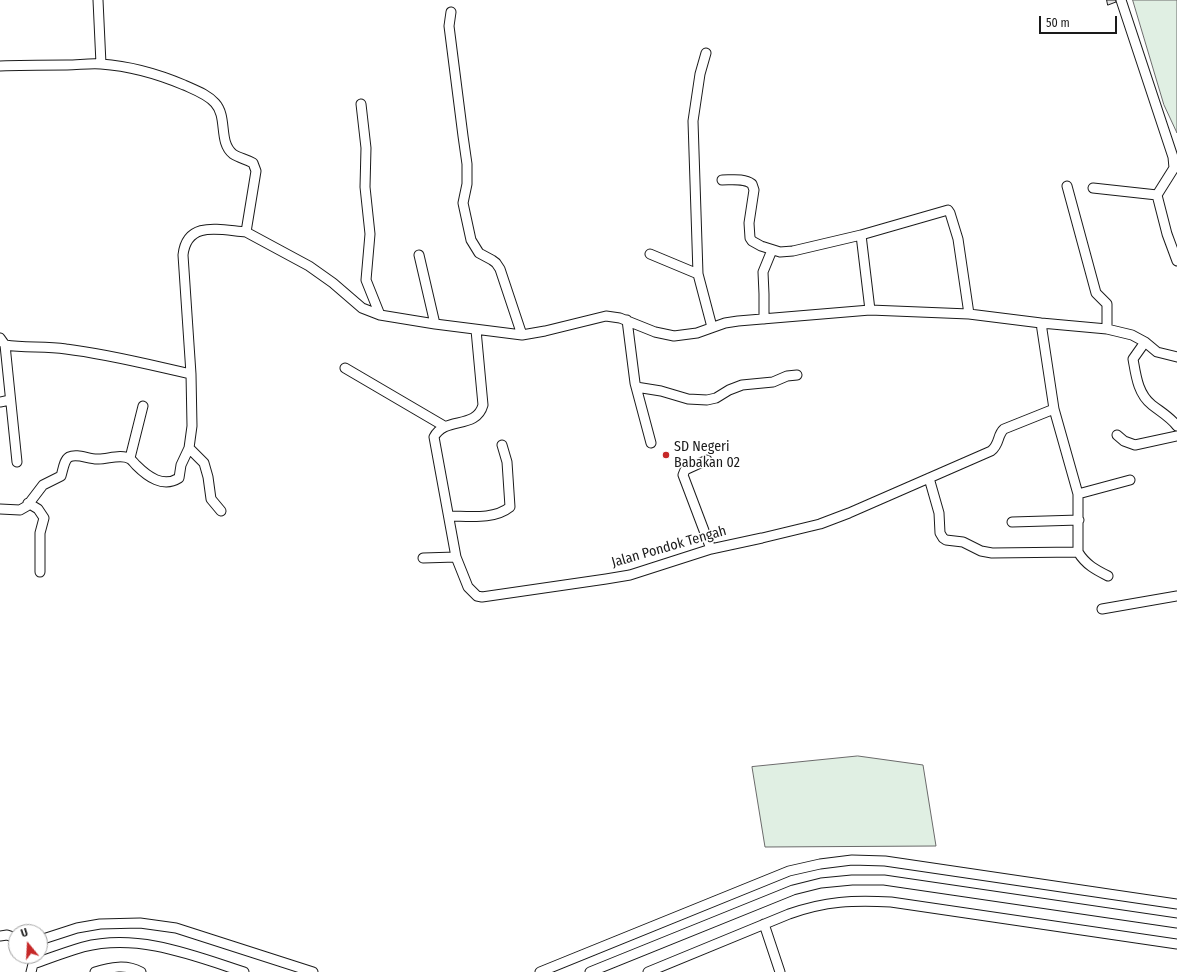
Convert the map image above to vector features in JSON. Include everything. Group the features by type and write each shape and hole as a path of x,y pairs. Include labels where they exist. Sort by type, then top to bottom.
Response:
{"street":[{"path":"98,0 101,64"},
{"path":"1121,0 1175,163 1174,168 1156,195 1166,234 1177,261"},
{"path":"451,12 449,26 462,136 467,164 467,184 464,203 471,240 479,254 492,260 500,269 522,335"},
{"path":"706,53 700,74 693,121 698,274 712,327"},
{"path":"0,66 101,64 145,72 174,81 200,92 216,104 220,111 223,119 224,136 228,148 238,157 253,163 256,171 246,232"},
{"path":"361,104 366,148 365,187 370,234 366,280 380,315"},
{"path":"722,180 748,181 752,184 754,190 749,223 750,238 752,242 780,252 793,251 861,235 948,210 958,239 969,314"},
{"path":"1067,186 1096,293 1107,304 1107,329"},
{"path":"1092,188 1156,195"},
{"path":"0,509 20,510 27,506 43,485 61,476 65,461 70,457 75,456 98,460 123,456 130,458 137,466 155,480 165,482 174,481 179,478 181,466 189,448 192,426 191,374 184,255 187,240 191,235 204,230 214,229 246,232 309,266 333,283 362,308 380,315 476,330 522,335 571,325 597,317 614,316 656,332 674,336 697,332 738,321 870,310 969,314 1107,329 1132,335 1145,342 1157,352 1177,357"},
{"path":"861,235 870,310"},
{"path":"764,319 762,272 772,250"},
{"path":"650,254 698,274"},
{"path":"419,256 435,324"},
{"path":"626,320 636,387 650,443"},
{"path":"1041,323 1054,409 1078,494 1078,552 1083,560 1092,568 1108,576"},
{"path":"345,368 444,426 474,418 481,412 483,405 476,330"},
{"path":"17,462 2,341 20,347 64,348 90,352 191,374"},
{"path":"1145,342 1134,360 1136,376 1141,392 1152,405 1166,415 1177,426"},
{"path":"636,387 660,391 688,399 707,400 716,398 729,390 742,385 773,382 787,376 797,375"},
{"path":"0,402 10,400"},
{"path":"130,458 143,406"},
{"name":"Jalan Pondok Tengah","path":"444,426 438,430 434,437 456,557 468,587 477,596 482,597 606,580 630,575 711,549 820,524 849,513 991,451 998,444 1000,434 1004,429 1054,409"},
{"path":"1117,435 1124,441 1135,445 1177,436"},
{"path":"449,516 488,516 510,507 507,462 502,445"},
{"path":"189,448 204,463 208,477 211,499 221,511"},
{"path":"708,460 685,470 683,475 711,549"},
{"path":"928,478 939,513 940,533 946,540 963,542 981,551 992,553 1078,552"},
{"path":"1078,494 1130,480"},
{"path":"28,503 38,509 44,518 40,533 40,572"},
{"path":"1012,522 1079,520"},
{"path":"423,558 456,557"},
{"path":"1102,609 1177,596"},
{"path":"540,972 789,871 820,864 852,860 885,861 1177,904"},
{"path":"590,972 793,890 821,883 852,880 884,880 1177,923"},
{"path":"652,971 808,907 846,901 891,902 1177,944"},
{"path":"48,938 85,926 140,923 176,928 313,972"},
{"path":"764,924 780,972"},
{"path":"48,959 83,947 102,944 141,943 179,950 244,972"},
{"path":"95,972 111,967 119,967 134,968 141,972"}],"green space":[{"path":"1133,0 1177,0 1177,133 1164,105"},
{"path":"858,756 923,765 936,846 765,847 752,767"}],"building":[{"path":"1107,0 1116,0 1116,2 1108,5"}],"place":[{"name":"SD Negeri Babakan 02","path":"666,455"}]}
